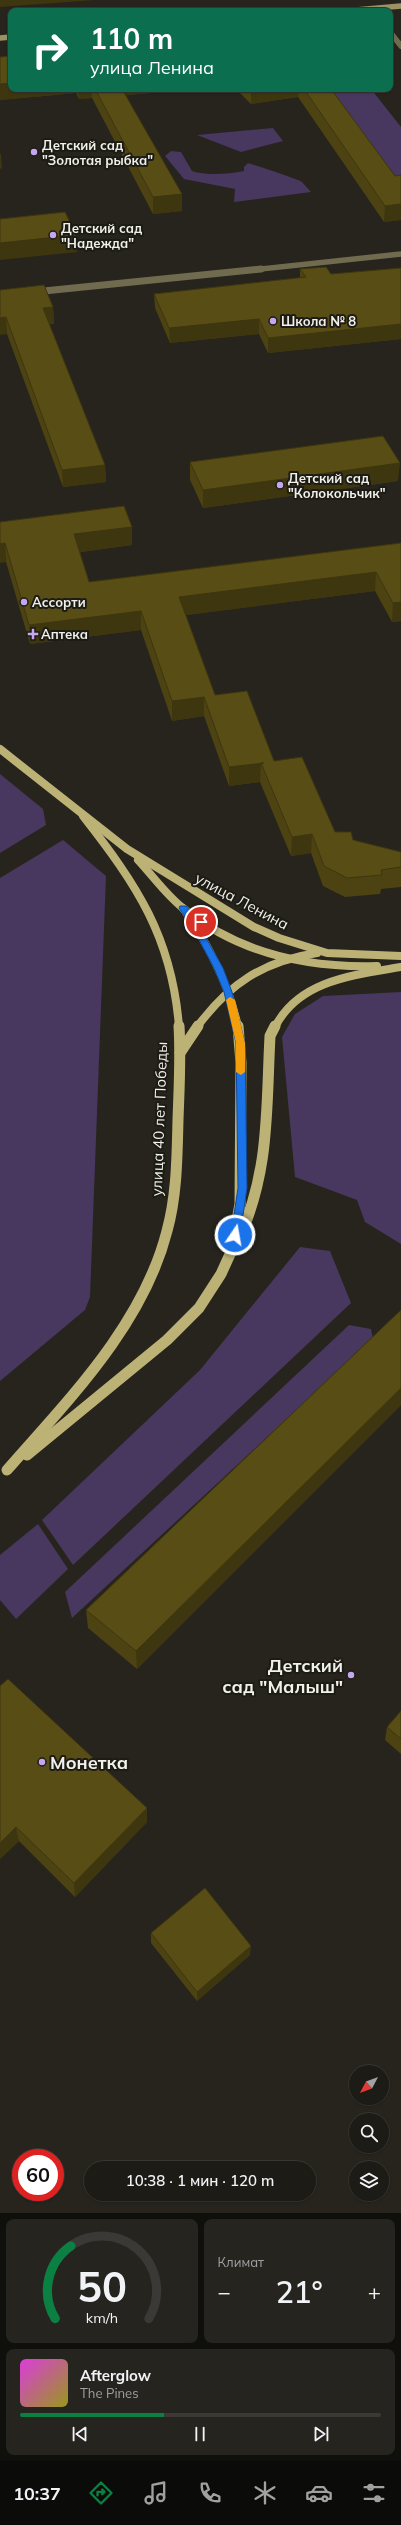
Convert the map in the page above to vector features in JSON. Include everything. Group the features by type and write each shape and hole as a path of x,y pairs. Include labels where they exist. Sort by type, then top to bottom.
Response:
{"main road":[{"path":"386,8 401,6"},
{"name":"улица Ленина","path":"0,749 83,816 127,849 254,927 279,938 327,953 401,956"},
{"name":"улица 40 лет Победы","path":"4,1473 74,1392 115,1337 142,1294 158,1260 168,1226 175,1184 180,1053 176,1007 163,944 136,887 83,816"},
{"name":"улица Ленина","path":"127,849 183,908 221,934 297,963 330,967 401,966"},
{"name":"улица 40 лет Победы","path":"4,1473 158,1348 186,1322 209,1295 230,1256 238,1224 243,1188 240,1043 228,992 209,949 183,908"},
{"path":"180,1053 197,1025 228,992 256,971 281,958 327,953"},
{"path":"230,1256 252,1212 263,1172 266,1150 270,1036 276,1020 287,1007 308,990 332,980 401,966"}],"street":[{"path":"393,36 401,46"},
{"path":"28,293 401,254"}],"shaded area":[{"path":"330,92 373,92 401,127 401,183"},
{"path":"273,128 283,141 241,152 197,135"},
{"path":"171,151 181,152 192,171 198,173 224,174 244,171 244,167 248,163 302,182 311,192 234,202 235,189 184,179 165,156"},
{"path":"0,774 43,809 46,825 0,853"},
{"path":"63,840 106,876 90,1297 85,1310 0,1381 0,878"},
{"path":"401,992 401,1244 365,1222 357,1200 295,1177 282,1037 295,1014 323,996"},
{"path":"300,1247 330,1251 351,1303 73,1565 42,1520 200,1370"},
{"path":"349,1325 371,1329 373,1339 72,1618 65,1592"},
{"path":"38,1524 68,1569 16,1619 0,1600 0,1555"}],"building":[{"path":"8,56 8,83 0,84 0,57"},
{"path":"97,92 124,92 182,194 153,197"},
{"path":"306,92 333,92 395,176 401,175 401,204 385,206"},
{"path":"65,212 76,235 0,243 0,219"},
{"path":"326,267 331,274 401,268 401,324 268,338 259,319 169,328 154,294 306,277 300,269"},
{"path":"44,285 53,307 43,308 105,465 62,470 6,317 0,318 0,290"},
{"path":"383,436 400,463 203,490 190,462"},
{"path":"124,506 132,527 74,534 89,582 401,543 401,602 393,603 376,572 179,597 215,695 247,691 274,761 302,757 335,832 351,832 353,840 401,852 401,867 381,870 382,875 347,878 324,866 312,834 292,837 261,763 229,767 204,697 172,701 141,611 29,625 5,543 0,544 0,522"},
{"path":"401,1310 401,1388 136,1651 86,1610"},
{"name":"Монетка","path":"8,1679 147,1808 74,1883 16,1827 0,1843 0,1686"},
{"path":"401,1711 401,1739 387,1727"},
{"path":"205,1888 251,1946 197,1992 151,1933"}],"slow traffic":[{"path":"230,1000 240,1043 241,1072"}],"place":[{"name":"Детский сад \"Золотая рыбка\"","path":"34,152"},
{"name":"Детский сад \"Надежда\"","path":"53,235"},
{"name":"Школа № 8","path":"273,321"},
{"name":"Детский сад \"Колокольчик\"","path":"280,485"},
{"name":"Ассорти","path":"24,602"},
{"name":"Аптека","path":"33,634"},
{"name":"Детский сад \"Малыш\"","path":"351,1675"},
{"name":"Монетка","path":"42,1762"}],"route":[{"path":"201,922 183,908 199,931 218,968 228,992 240,1043 243,1188 241,1209 235,1235"}]}
